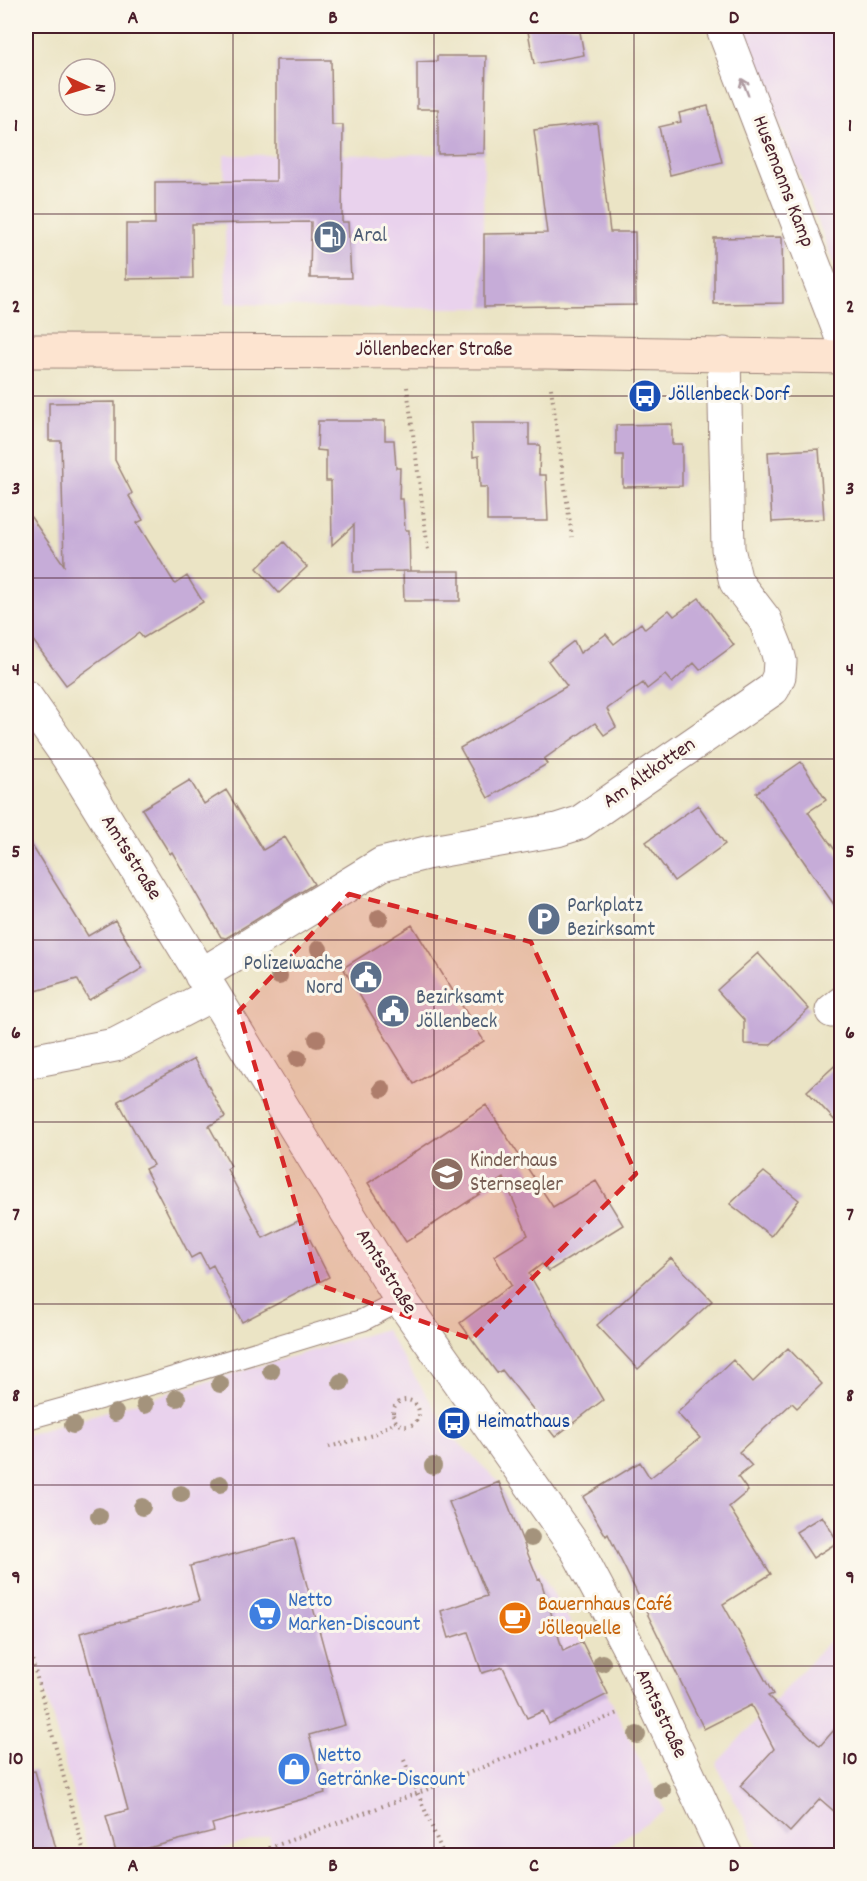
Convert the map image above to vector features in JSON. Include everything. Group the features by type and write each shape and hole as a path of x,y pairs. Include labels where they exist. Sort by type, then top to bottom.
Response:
{"main road":[{"name":"Jöllenbecker Straße","path":"26,351 546,352 842,357"}],"street":[{"name":"Husemanns Kamp","path":"722,26 842,338"},
{"name":"Am Altkotten","path":"26,1062 115,1045 207,985 382,864 426,853 557,830 579,823 773,689 779,676 780,661 777,650 765,620 736,582 728,549 724,354"},
{"name":"Amtsstraße","path":"26,698 68,757 401,1300 577,1550 630,1650 726,1856"}],"lane":[{"path":"26,1419 159,1382 363,1320 401,1300"}],"path":[{"path":"402,351 428,550"},
{"path":"546,352 572,537"},
{"path":"406,1400 417,1406 419,1414 416,1422 408,1426 396,1421 393,1413 398,1402 406,1400"},
{"path":"329,1447 373,1435 396,1421"},
{"path":"26,1637 85,1856"},
{"path":"240,1856 264,1850 418,1793 653,1699"},
{"path":"404,1760 444,1856"},
{"path":"264,1850 265,1856"}],"highlighted area":[{"path":"349,894 531,942 636,1174 472,1339 319,1285 239,1011"}],"shaded area":[{"path":"742,26 841,26 841,281"},
{"path":"484,154 482,308 318,308 226,303 224,155"},
{"path":"385,1329 452,1436 499,1482 528,1551 582,1642 665,1811 596,1855 273,1855 269,1836 199,1855 89,1855 26,1617 26,1435"},
{"path":"841,1628 841,1855 763,1855 716,1764"}],"building":[{"path":"527,26 579,26 584,55 534,64"},
{"path":"437,56 486,56 484,153 438,154 438,109 417,109 417,62 437,61"},
{"path":"276,60 331,60 332,125 343,125 342,222 348,222 351,278 310,278 311,222 192,224 193,278 126,279 126,224 155,224 155,182 276,181"},
{"path":"708,106 722,162 670,175 659,127 681,122 679,113"},
{"path":"597,123 610,232 635,232 636,305 484,307 484,234 547,233 534,130"},
{"path":"782,237 783,303 714,304 714,238"},
{"path":"115,402 115,460 132,493 129,496 143,520 137,523 175,584 187,576 203,602 143,638 139,633 66,685 26,631 26,510 64,565 61,441 49,441 49,403"},
{"path":"318,421 385,421 385,440 394,440 396,468 400,468 399,499 403,499 405,530 409,530 410,571 354,572 354,525 332,545 331,481 326,481 326,451 317,450"},
{"path":"472,423 529,423 529,445 540,445 539,475 546,475 548,521 487,521 487,487 480,487 479,456 473,457"},
{"path":"672,424 672,444 682,444 682,486 623,487 623,455 616,455 616,425"},
{"path":"819,449 824,519 772,522 768,452"},
{"path":"284,542 307,567 279,593 257,568"},
{"path":"403,571 460,571 460,601 404,601"},
{"path":"699,598 734,645 700,670 694,663 672,683 665,675 647,689 643,683 607,709 616,727 604,735 595,723 544,759 547,764 488,798 460,748 567,686 548,661 574,641 580,653 606,634 614,644 641,623 645,629 669,610 674,616"},
{"path":"801,762 826,800 808,812 842,860 842,916 756,793"},
{"path":"190,780 204,804 226,790 263,850 285,837 314,884 226,938 221,937 172,852 170,854 142,809"},
{"path":"698,805 725,844 674,881 646,842"},
{"path":"26,836 88,936 115,920 143,968 89,1000 77,979 26,994"},
{"path":"412,925 484,1041 414,1084 343,968"},
{"path":"758,953 809,1009 770,1045 744,1044 744,1020 717,990"},
{"path":"194,1059 225,1117 209,1126 231,1166 227,1169 263,1238 300,1220 329,1277 242,1322 213,1265 208,1268 200,1253 191,1258 145,1169 153,1165 118,1101"},
{"path":"842,1059 842,1128 807,1091"},
{"path":"486,1105 553,1207 596,1181 623,1225 549,1271 542,1264 529,1274 603,1400 555,1437 502,1370 497,1373 460,1323 511,1285 494,1256 528,1235 504,1178 406,1242 368,1183"},
{"path":"764,1172 799,1200 771,1236 730,1204"},
{"path":"671,1258 712,1301 638,1369 597,1325"},
{"path":"788,1348 822,1384 797,1408 792,1403 739,1452 752,1466 738,1477 748,1491 729,1507 771,1574 723,1604 773,1694 768,1696 820,1746 842,1721 842,1818 820,1799 790,1832 740,1786 774,1749 751,1705 704,1729 608,1534 606,1536 583,1497 640,1462 650,1478 700,1438 677,1413 733,1360 753,1382"},
{"path":"499,1482 538,1579 540,1578 563,1651 582,1642 608,1694 549,1724 543,1711 527,1718 503,1667 482,1673 468,1632 449,1638 441,1611 487,1596 449,1502"},
{"path":"822,1516 838,1542 813,1558 796,1532"},
{"path":"294,1538 345,1725 309,1735 325,1793 212,1824 214,1831 117,1856 106,1816 128,1810 80,1633 199,1601 190,1566"},
{"path":"35,1771 58,1856 26,1856 26,1772"}],"place":[{"name":"Aral","path":"330,237"},
{"name":"Jöllenbeck Dorf","path":"645,396"},
{"name":"Parkplatz Bezirksamt","path":"544,919"},
{"name":"Polizeiwache Nord","path":"366,977"},
{"name":"Bezirksamt Jöllenbeck","path":"393,1011"},
{"name":"Kinderhaus Sternsegler","path":"447,1174"},
{"name":"Heimathaus","path":"454,1423"},
{"name":"Netto Marken-Discount","path":"265,1614"},
{"name":"Bauernhaus Café Jöllequelle","path":"515,1618"},
{"name":"Netto Getränke-Discount","path":"294,1769"}]}
